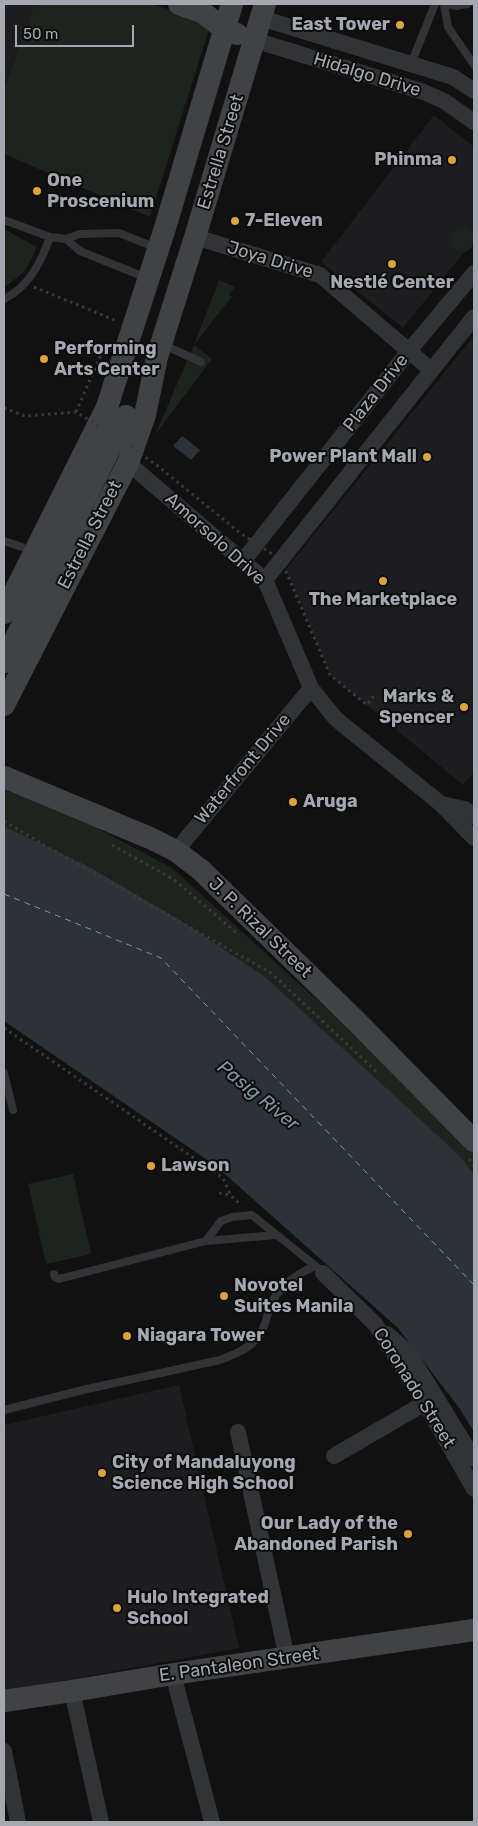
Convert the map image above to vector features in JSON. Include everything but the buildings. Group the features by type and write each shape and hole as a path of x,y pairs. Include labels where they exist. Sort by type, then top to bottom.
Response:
{"main road":[{"path":"179,4 202,12 229,14 263,11"},
{"name":"Estrella Street","path":"4,585 13,544 160,350 196,237 263,11"},
{"path":"229,14 254,40"},
{"name":"Estrella Street","path":"4,662 119,406 130,337 229,14"},
{"name":"Estrella Street","path":"4,705 125,452 119,406"},
{"name":"Estrella Street","path":"4,613 119,406"},
{"path":"4,658 16,658 31,650"},
{"name":"J. P. Rizal Street","path":"4,777 150,838 176,851 201,870 344,1009 471,1144"},
{"name":"E. Pantaleon Street","path":"4,1701 474,1630"}],"street":[{"name":"Hidalgo Drive","path":"263,11 411,64 453,77 474,92"},
{"name":"Hidalgo Drive","path":"254,40 424,92 444,101 474,122"},
{"name":"Joya Drive","path":"196,237 320,275 431,370"},
{"name":"Plaza Drive","path":"243,561 409,351 474,273"},
{"name":"Plaza Drive","path":"265,580 474,317"},
{"name":"Amorsolo Drive","path":"125,452 265,580 311,688 336,719 440,804 467,811 474,838"},
{"name":"Waterfront Drive","path":"176,851 192,829 311,688"},
{"name":"Coronado Street","path":"319,1269 375,1324 425,1403 474,1489"},
{"path":"375,1324 408,1352 474,1458"},
{"path":"334,1456 425,1403"},
{"path":"238,1432 287,1658"},
{"path":"173,1674 212,1822"},
{"path":"72,1691 101,1822"},
{"path":"4,1751 18,1822"}],"lane":[{"path":"411,64 435,4"},
{"path":"467,4 456,6 445,4 448,27 473,62"},
{"path":"4,220 50,237 66,239 86,233 119,233 158,249"},
{"path":"4,299 24,283 36,268 50,237"},
{"path":"66,239 80,252 148,278"},
{"path":"160,350 201,362"},
{"path":"4,1073 13,1110"},
{"path":"206,1241 221,1221 226,1218 252,1215 319,1269"},
{"path":"252,1237 259,1222"},
{"path":"54,1274 59,1280 206,1241 276,1235"},
{"path":"4,1410 87,1389 220,1360 238,1353 250,1345 260,1334 271,1303 284,1287 298,1274 319,1269"}],"path":[{"path":"24,283 130,337"},
{"path":"76,412 99,361"},
{"path":"4,408 25,416 76,412 107,432"},
{"path":"125,452 159,467 239,532 281,560 330,675 367,705 375,694"},
{"path":"4,821 271,973 385,1080"},
{"path":"110,844 173,879 239,936"},
{"path":"4,1028 223,1178 231,1196 219,1193"},
{"path":"471,1144 474,1160"},
{"path":"471,1144 474,1166"}],"shaded area":[{"path":"4,4 34,4 4,88"},
{"path":"34,4 152,4 211,23 150,217 4,154 4,89"},
{"path":"434,115 474,147 474,240 403,328 321,262"},
{"path":"462,228 470,232 474,240 470,248 462,252 454,248 450,240 454,232"},
{"path":"4,229 37,247 25,271 4,288"},
{"path":"219,280 235,287 229,295 232,296 194,345"},
{"name":"Power Plant Mall","path":"474,336 474,772 463,785 330,675 286,569"},
{"path":"194,345 212,359 155,435"},
{"path":"4,789 95,827 172,868 383,1060 464,1142 474,1154 474,1174 461,1157 183,922 90,867 4,826"},
{"path":"73,1174 91,1254 46,1264 28,1184"},
{"path":"179,1385 239,1648 4,1692 4,1425"}],"water":[{"path":"182,436 200,450 191,460 173,446"},
{"name":"Pasig River","path":"4,826 90,867 183,922 265,977 461,1157 474,1174 474,1432 460,1409 398,1328 216,1166 4,1021"}],"ferry route":[{"path":"4,894 161,958 474,1285"}],"place":[{"name":"East Tower","path":"400,25"},
{"name":"Phinma","path":"452,160"},
{"name":"One Proscenium","path":"37,191"},
{"name":"7-Eleven","path":"235,221"},
{"name":"Nestlé Center","path":"392,264"},
{"name":"Performing Arts Center","path":"44,359"},
{"name":"Power Plant Mall","path":"427,457"},
{"name":"The Marketplace","path":"383,581"},
{"name":"Marks & Spencer","path":"464,707"},
{"name":"Aruga","path":"293,802"},
{"name":"Lawson","path":"151,1166"},
{"name":"Novotel Suites Manila","path":"224,1296"},
{"name":"Niagara Tower","path":"127,1336"},
{"name":"City of Mandaluyong Science High School","path":"102,1473"},
{"name":"Our Lady of the Abandoned Parish","path":"408,1534"},
{"name":"Hulo Integrated School","path":"117,1608"}]}
